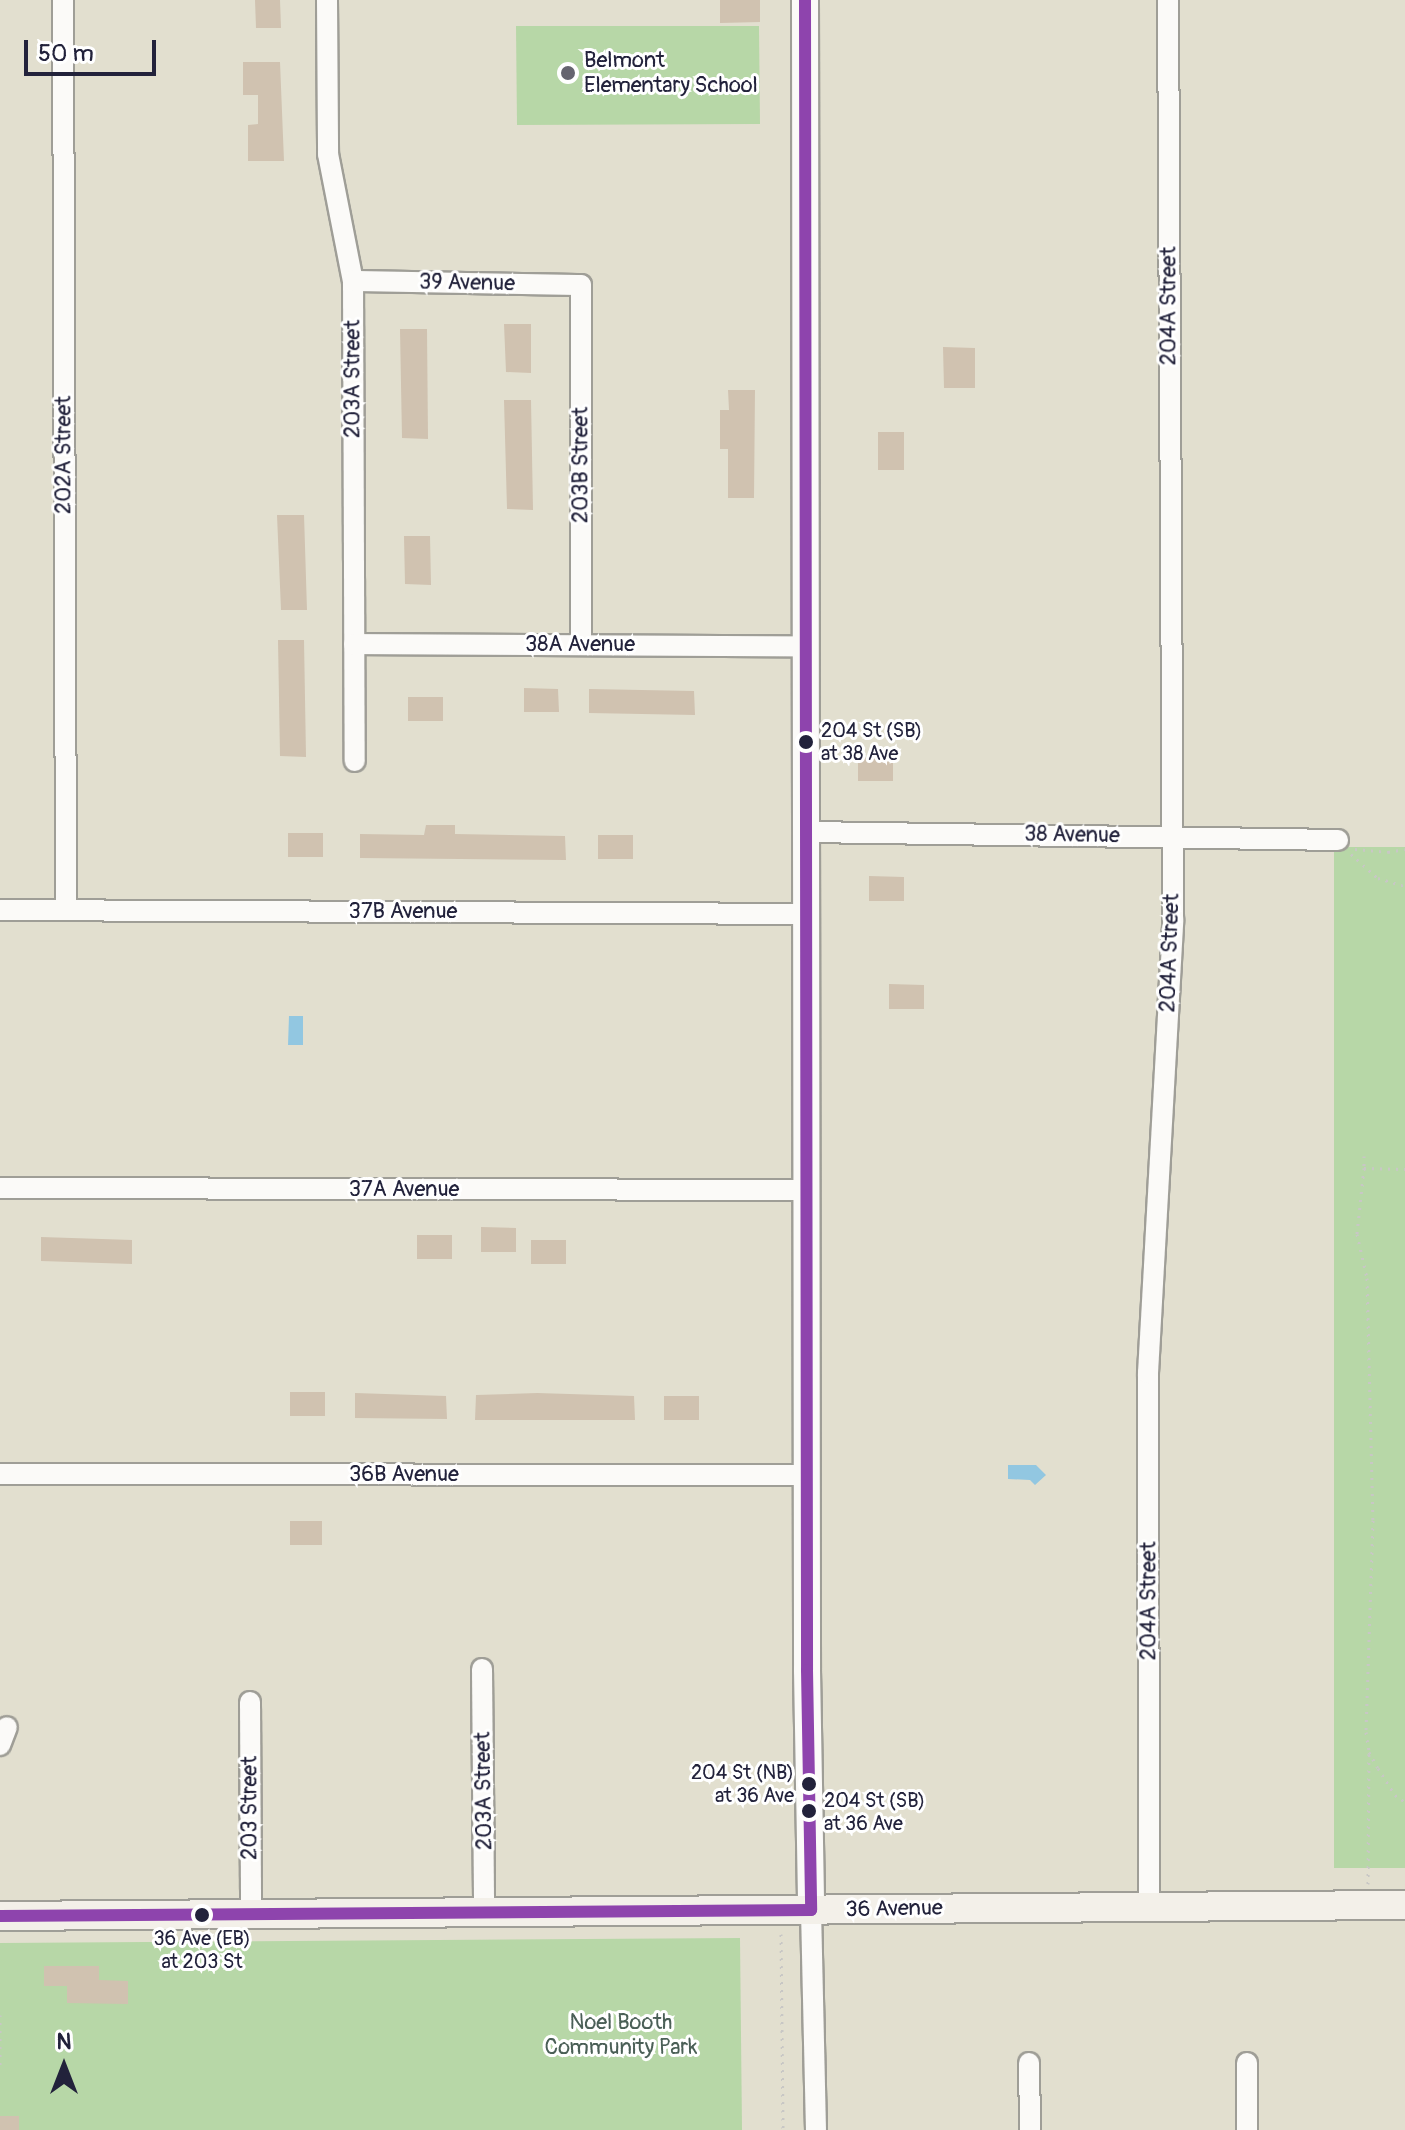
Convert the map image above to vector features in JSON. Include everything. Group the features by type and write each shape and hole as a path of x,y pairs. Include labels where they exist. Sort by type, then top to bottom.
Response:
{"main road":[{"name":"36 Avenue","path":"0,1916 1405,1905"}],"street":[{"name":"202A Street","path":"63,0 66,910"},
{"name":"203A Street","path":"327,0 328,154 353,281 355,761"},
{"path":"805,0 808,1475 816,2130"},
{"name":"204A Street","path":"1149,1906 1148,1373 1173,920 1168,0"},
{"name":"39 Avenue","path":"353,281 581,285"},
{"name":"203B Street","path":"581,285 581,645"},
{"name":"38A Avenue","path":"354,644 806,646"},
{"name":"38 Avenue","path":"807,832 1338,840"},
{"name":"37B Avenue","path":"0,910 807,914"},
{"name":"37A Avenue","path":"0,1188 807,1190"},
{"name":"36B Avenue","path":"0,1474 808,1475"},
{"name":"203A Street","path":"482,1669 484,1912"},
{"name":"203 Street","path":"250,1702 251,1914"},
{"path":"1029,2063 1030,2130"},
{"path":"1247,2063 1247,2130"}],"path":[{"path":"1338,840 1357,849 1405,849"},
{"path":"1338,840 1378,878 1405,886"},
{"path":"1364,1156 1357,1234 1367,1278 1368,1428 1373,1520 1366,1690 1369,1752 1367,1906"},
{"path":"1364,1168 1405,1169"},
{"path":"1369,1752 1395,1795 1405,1802"},
{"path":"780,1910 783,2130"},
{"path":"0,2015 0,2066"}],"green space":[{"path":"516,26 759,26 760,124 517,125"},
{"path":"1334,847 1405,847 1405,1868 1334,1868"},
{"name":"Noel Booth Community Park","path":"740,1938 742,2130 0,2130 0,1943"}],"water":[{"path":"289,1016 303,1016 303,1045 288,1045"},
{"path":"1008,1465 1036,1465 1046,1475 1035,1485 1030,1480 1008,1479"}],"building":[{"path":"255,0 280,0 281,28 256,28"},
{"path":"720,0 760,0 760,22 720,23"},
{"path":"243,62 280,62 284,161 248,161 248,125 258,124 258,95 243,95"},
{"path":"504,324 531,324 531,373 506,372"},
{"path":"400,329 427,329 428,439 402,438"},
{"path":"943,347 975,348 975,388 944,388"},
{"path":"728,390 755,390 754,498 728,498 728,449 720,449 720,410 729,410"},
{"path":"504,400 531,400 533,510 507,509"},
{"path":"878,432 904,432 904,470 878,470"},
{"path":"277,515 304,515 307,610 281,610"},
{"path":"404,536 430,536 431,585 405,584"},
{"path":"278,640 304,640 306,757 280,756"},
{"path":"524,688 558,689 559,712 524,712"},
{"path":"589,689 694,691 695,715 589,713"},
{"path":"408,697 443,697 443,721 408,721"},
{"path":"858,757 893,758 893,781 858,781"},
{"path":"426,825 455,825 455,834 565,836 566,860 360,858 360,834 424,835"},
{"path":"288,833 323,833 323,857 288,857"},
{"path":"598,835 633,835 633,859 598,859"},
{"path":"869,876 904,877 904,901 869,901"},
{"path":"889,984 924,985 924,1009 889,1009"},
{"path":"481,1227 516,1228 516,1252 481,1252"},
{"path":"417,1235 452,1235 452,1259 417,1259"},
{"path":"41,1237 132,1240 132,1264 41,1261"},
{"path":"531,1240 566,1240 566,1264 531,1264"},
{"path":"290,1392 325,1392 325,1416 290,1416"},
{"path":"355,1393 446,1396 447,1419 355,1418"},
{"path":"476,1395 634,1396 635,1420 475,1420"},
{"path":"664,1396 699,1396 699,1420 664,1420"},
{"path":"290,1521 322,1521 322,1545 290,1545"},
{"path":"44,1966 99,1966 99,1980 128,1981 128,2004 67,2003 67,1986 44,1986"},
{"path":"0,2116 19,2116 19,2130 0,2130"}],"transit line":[{"path":"805,0 807,1670 811,1910"},
{"path":"0,1916 811,1910"}],"place":[{"name":"Belmont Elementary School","path":"568,73"},
{"name":"204 St (SB) at 38 Ave","path":"806,742"},
{"name":"204 St (NB) at 36 Ave","path":"809,1784"},
{"name":"204 St (SB) at 36 Ave","path":"809,1811"},
{"name":"36 Ave (EB) at 203 St","path":"202,1915"}]}
